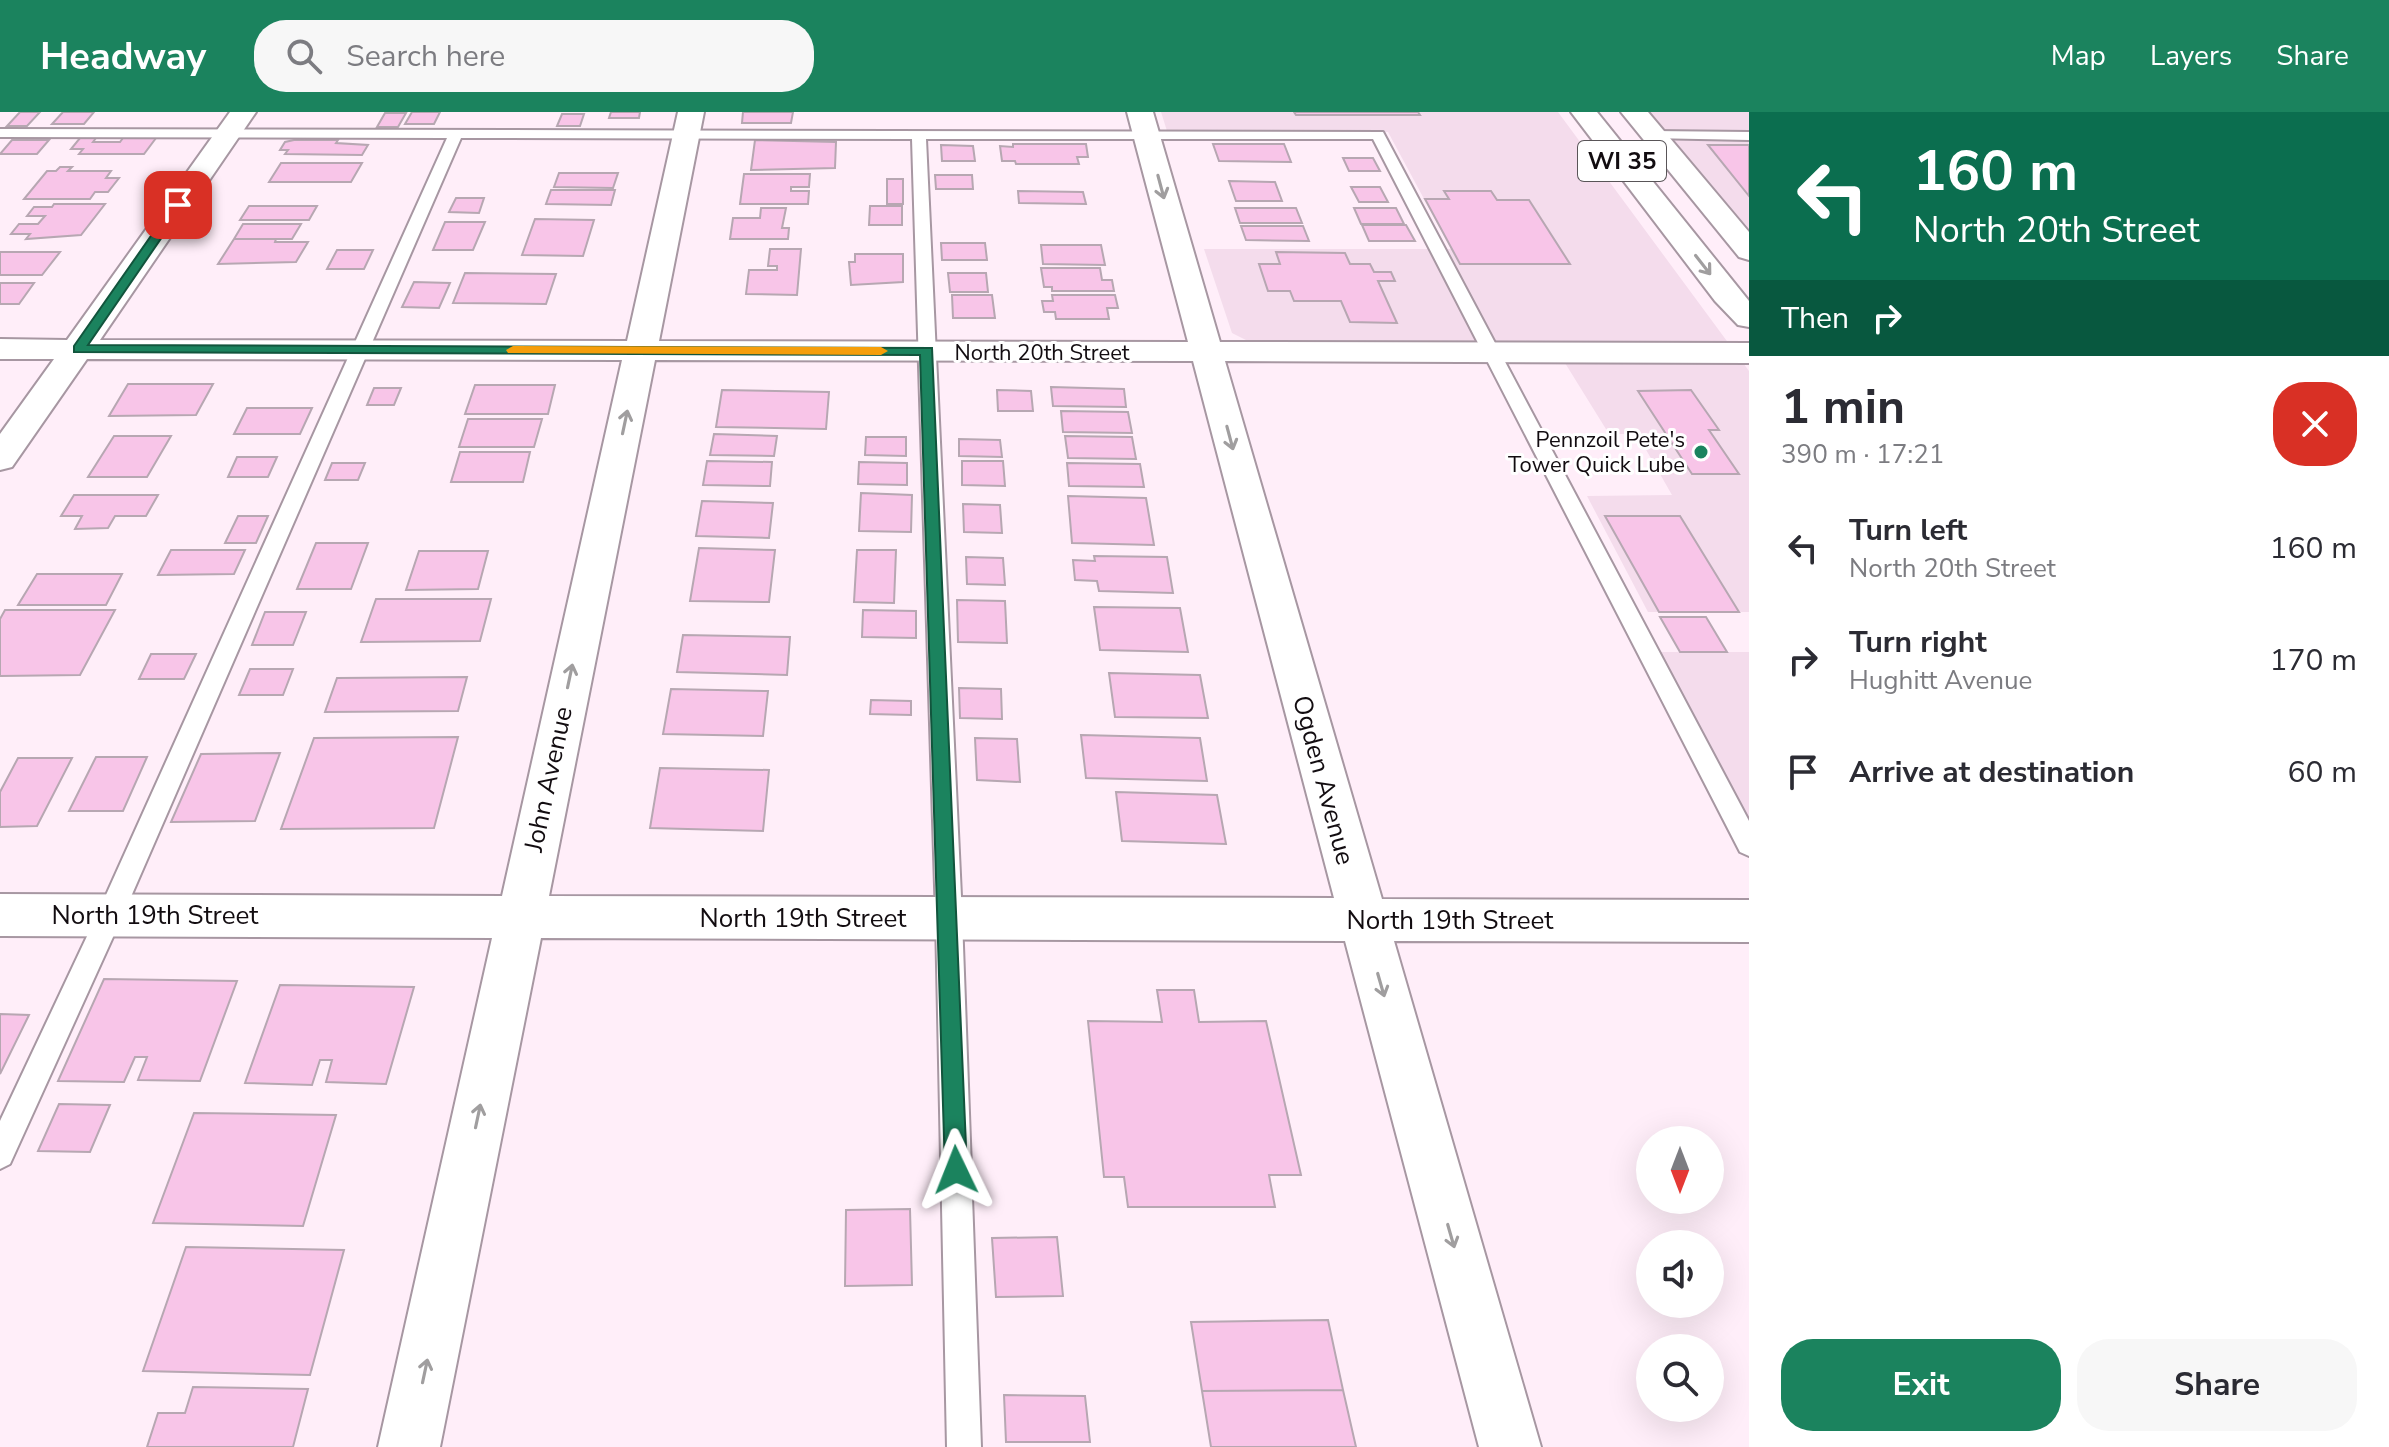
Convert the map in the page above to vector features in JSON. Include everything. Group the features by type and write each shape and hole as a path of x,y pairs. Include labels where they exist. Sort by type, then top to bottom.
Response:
{"street":[{"name":"WI 35","path":"1584,112 1726,295 1749,318"},
{"name":"WI 35","path":"1634,112 1747,247"},
{"path":"0,459 235,122"},
{"name":"John Avenue","path":"409,1447 689,123"},
{"name":"Ogden Avenue","path":"1143,124 1510,1447"},
{"name":"North 20th Street","path":"0,349 1749,353"},
{"name":"North 19th Street","path":"0,915 1749,921"}],"lane":[{"path":"0,133 235,122 455,135 689,123 919,135 1143,124 1378,135 1749,845"},
{"path":"0,1154 110,915 455,135"},
{"path":"919,135 949,918 964,1447"},
{"path":"1653,135 1749,136"}],"shaded area":[{"path":"1161,112 1558,112 1749,371 1749,612 1648,612 1587,496 1672,495 1637,434 1609,434 1552,342 1271,342 1246,340 1232,333 1204,249 1451,249 1388,132 1167,131"},
{"path":"1650,112 1749,112 1749,229"},
{"path":"1659,652 1749,652 1749,819"}],"building":[{"path":"20,112 40,112 27,126 7,126"},
{"path":"63,112 94,112 84,124 52,124"},
{"path":"412,112 440,112 434,124 405,124"},
{"path":"611,112 640,112 639,118 609,118"},
{"path":"743,112 793,112 791,123 742,123"},
{"path":"1294,112 1418,112 1420,115 1296,115"},
{"path":"385,113 406,113 398,127 377,127"},
{"path":"562,114 584,114 580,126 557,126"},
{"path":"80,138 96,138 93,142 120,142 123,138 156,138 144,154 79,154 83,149 71,149"},
{"path":"12,140 49,140 37,154 0,154"},
{"path":"338,140 336,143 368,145 362,155 285,154 288,150 280,150 285,142"},
{"path":"755,140 836,142 835,168 751,170"},
{"path":"1013,144 1086,144 1088,157 1077,157 1079,164 1016,164 1015,161 1002,161 1000,146 1013,147"},
{"path":"1213,144 1284,144 1291,162 1219,161"},
{"path":"941,145 973,146 975,161 942,161"},
{"path":"1708,145 1749,145 1749,196"},
{"path":"1343,158 1373,158 1380,171 1349,171"},
{"path":"281,163 362,163 351,182 269,182"},
{"path":"60,167 72,167 68,171 111,171 106,178 119,178 108,192 95,192 90,199 24,199 47,171 56,171"},
{"path":"559,173 618,173 613,188 554,187"},
{"path":"744,174 810,174 809,187 791,187 791,191 809,191 808,204 740,204"},
{"path":"935,175 972,175 973,189 936,189"},
{"path":"887,179 903,179 903,204 887,204"},
{"path":"1229,181 1275,182 1282,201 1236,201"},
{"path":"1351,187 1380,187 1388,202 1359,202"},
{"path":"551,190 615,190 611,205 546,204"},
{"path":"1018,191 1083,192 1086,204 1019,203"},
{"path":"1444,191 1491,191 1497,200 1529,200 1570,264 1460,264 1425,199 1449,199"},
{"path":"456,198 484,198 479,213 449,212"},
{"path":"54,204 105,204 81,235 26,239 30,234 11,234 19,224 38,224 45,216 27,216 34,207 52,207"},
{"path":"249,206 317,206 309,220 240,220"},
{"path":"870,206 902,206 902,225 869,225"},
{"path":"761,208 786,208 782,228 789,228 788,239 730,239 733,218 760,218"},
{"path":"1235,208 1296,208 1302,223 1240,223"},
{"path":"1354,208 1396,208 1404,224 1361,224"},
{"path":"535,219 594,220 583,256 522,255"},
{"path":"445,222 485,222 473,250 433,250"},
{"path":"243,224 301,224 292,239 234,239"},
{"path":"1362,225 1406,225 1415,241 1369,241"},
{"path":"1241,226 1303,226 1309,241 1246,240"},
{"path":"234,239 308,242 296,262 218,264"},
{"path":"941,243 985,243 987,260 942,260"},
{"path":"1041,245 1101,245 1105,265 1043,264"},
{"path":"770,249 801,249 797,295 746,294 749,270 777,270 777,266 768,266"},
{"path":"337,250 373,250 364,269 327,269"},
{"path":"0,252 60,252 42,275 0,275"},
{"path":"1276,252 1345,253 1350,264 1370,264 1374,272 1391,272 1395,281 1378,281 1397,323 1350,322 1341,301 1294,301 1290,291 1268,291 1259,264 1280,264"},
{"path":"855,254 903,254 903,282 851,285 849,262 855,262"},
{"path":"1041,268 1100,268 1102,280 1112,280 1114,291 1052,291 1052,287 1044,287"},
{"path":"465,273 556,274 546,304 453,303"},
{"path":"948,273 986,273 988,292 950,292"},
{"path":"414,282 450,283 439,308 402,307"},
{"path":"0,283 34,283 19,304 0,304"},
{"path":"952,295 992,295 995,318 953,318"},
{"path":"1052,295 1115,295 1118,308 1107,308 1109,319 1056,319 1055,312 1044,312 1042,301 1053,301"},
{"path":"128,384 213,384 196,415 109,416"},
{"path":"475,385 555,385 548,414 465,414"},
{"path":"1051,387 1124,389 1126,407 1053,406"},
{"path":"374,388 401,388 394,405 367,405"},
{"path":"722,390 829,392 826,429 716,427"},
{"path":"997,390 1031,391 1033,411 998,411"},
{"name":"Pennzoil Pete's Tower Quick Lube","path":"1691,390 1719,430 1709,430 1739,474 1692,474 1638,391"},
{"path":"247,408 312,408 300,434 234,434"},
{"path":"1061,411 1128,412 1132,433 1063,432"},
{"path":"468,419 542,419 534,447 459,447"},
{"path":"714,434 777,436 774,456 710,455"},
{"path":"114,436 171,436 147,477 88,477"},
{"path":"1065,436 1132,437 1136,459 1068,458"},
{"path":"866,437 906,437 906,456 865,455"},
{"path":"959,439 1000,440 1002,457 959,456"},
{"path":"460,452 530,452 523,482 451,482"},
{"path":"237,457 277,457 268,477 228,477"},
{"path":"707,461 772,462 770,486 703,485"},
{"path":"962,461 1003,461 1005,486 962,485"},
{"path":"859,462 907,463 907,485 858,484"},
{"path":"332,463 365,463 358,480 325,480"},
{"path":"1067,463 1140,464 1144,487 1069,486"},
{"path":"861,493 912,495 911,532 859,531"},
{"path":"74,495 158,495 146,516 115,516 108,528 75,529 82,516 61,516"},
{"path":"1068,496 1146,498 1154,545 1072,543"},
{"path":"702,501 773,503 769,538 696,536"},
{"path":"963,504 1000,505 1002,533 964,532"},
{"path":"238,516 268,516 256,543 225,543"},
{"path":"1605,516 1680,516 1739,612 1659,612"},
{"path":"316,543 368,543 351,589 297,589"},
{"path":"699,548 775,550 769,602 690,601"},
{"path":"171,550 245,550 234,574 158,575"},
{"path":"857,550 896,550 894,603 854,602"},
{"path":"419,551 488,551 478,589 406,590"},
{"path":"1094,556 1167,557 1173,593 1099,591 1097,581 1075,580 1073,560 1095,561"},
{"path":"966,557 1003,558 1005,585 967,584"},
{"path":"37,574 122,574 106,605 18,605"},
{"path":"376,599 491,599 480,641 361,642"},
{"path":"957,600 1005,601 1007,643 958,642"},
{"path":"1094,607 1180,608 1188,652 1100,650"},
{"path":"5,610 115,610 80,675 0,676 0,619"},
{"path":"863,610 916,611 916,638 862,637"},
{"path":"265,612 306,612 293,645 252,645"},
{"path":"1660,617 1706,617 1727,652 1680,652"},
{"path":"683,635 790,637 787,675 677,672"},
{"path":"151,654 196,654 184,679 139,679"},
{"path":"250,669 293,669 283,695 239,695"},
{"path":"1109,673 1200,675 1208,718 1115,717"},
{"path":"467,677 458,711 325,712 337,678"},
{"path":"959,688 1001,689 1002,719 960,718"},
{"path":"671,689 768,691 763,736 663,734"},
{"path":"871,700 911,701 911,715 870,714"},
{"path":"1081,735 1200,738 1207,781 1086,778"},
{"path":"458,737 434,828 281,829 314,738"},
{"path":"975,738 1017,739 1020,782 977,780"},
{"path":"280,753 255,821 171,822 201,754"},
{"path":"96,757 147,757 123,811 69,811"},
{"path":"18,758 72,758 37,826 0,827 0,792"},
{"path":"660,768 769,770 763,831 650,828"},
{"path":"1116,792 1217,795 1226,844 1122,841"},
{"path":"104,979 237,981 200,1081 138,1080 147,1057 135,1057 124,1082 58,1081"},
{"path":"280,985 414,987 386,1084 326,1082 332,1060 320,1060 312,1085 245,1083"},
{"path":"1157,990 1194,990 1199,1022 1266,1021 1301,1175 1269,1175 1275,1207 1128,1207 1124,1177 1104,1177 1088,1021 1162,1022"},
{"path":"0,1014 29,1015 0,1074"},
{"path":"59,1104 110,1105 90,1152 38,1151"},
{"path":"194,1113 336,1115 303,1226 153,1223"},
{"path":"910,1209 912,1285 845,1286 846,1210"},
{"path":"1057,1237 1063,1296 996,1297 992,1238"},
{"path":"186,1247 344,1250 310,1375 143,1371"},
{"path":"1328,1320 1343,1390 1202,1391 1191,1322"},
{"path":"193,1387 308,1389 293,1447 147,1447 158,1413 185,1413"},
{"path":"1343,1390 1356,1447 1211,1447 1202,1391"},
{"path":"1004,1395 1085,1396 1090,1442 1006,1442"}],"slow traffic":[{"path":"513,350 881,351"}],"place":[{"name":"Pennzoil Pete's Tower Quick Lube","path":"1701,452"}],"route":[{"path":"178,205 78,349 927,351 956,1170"}]}
